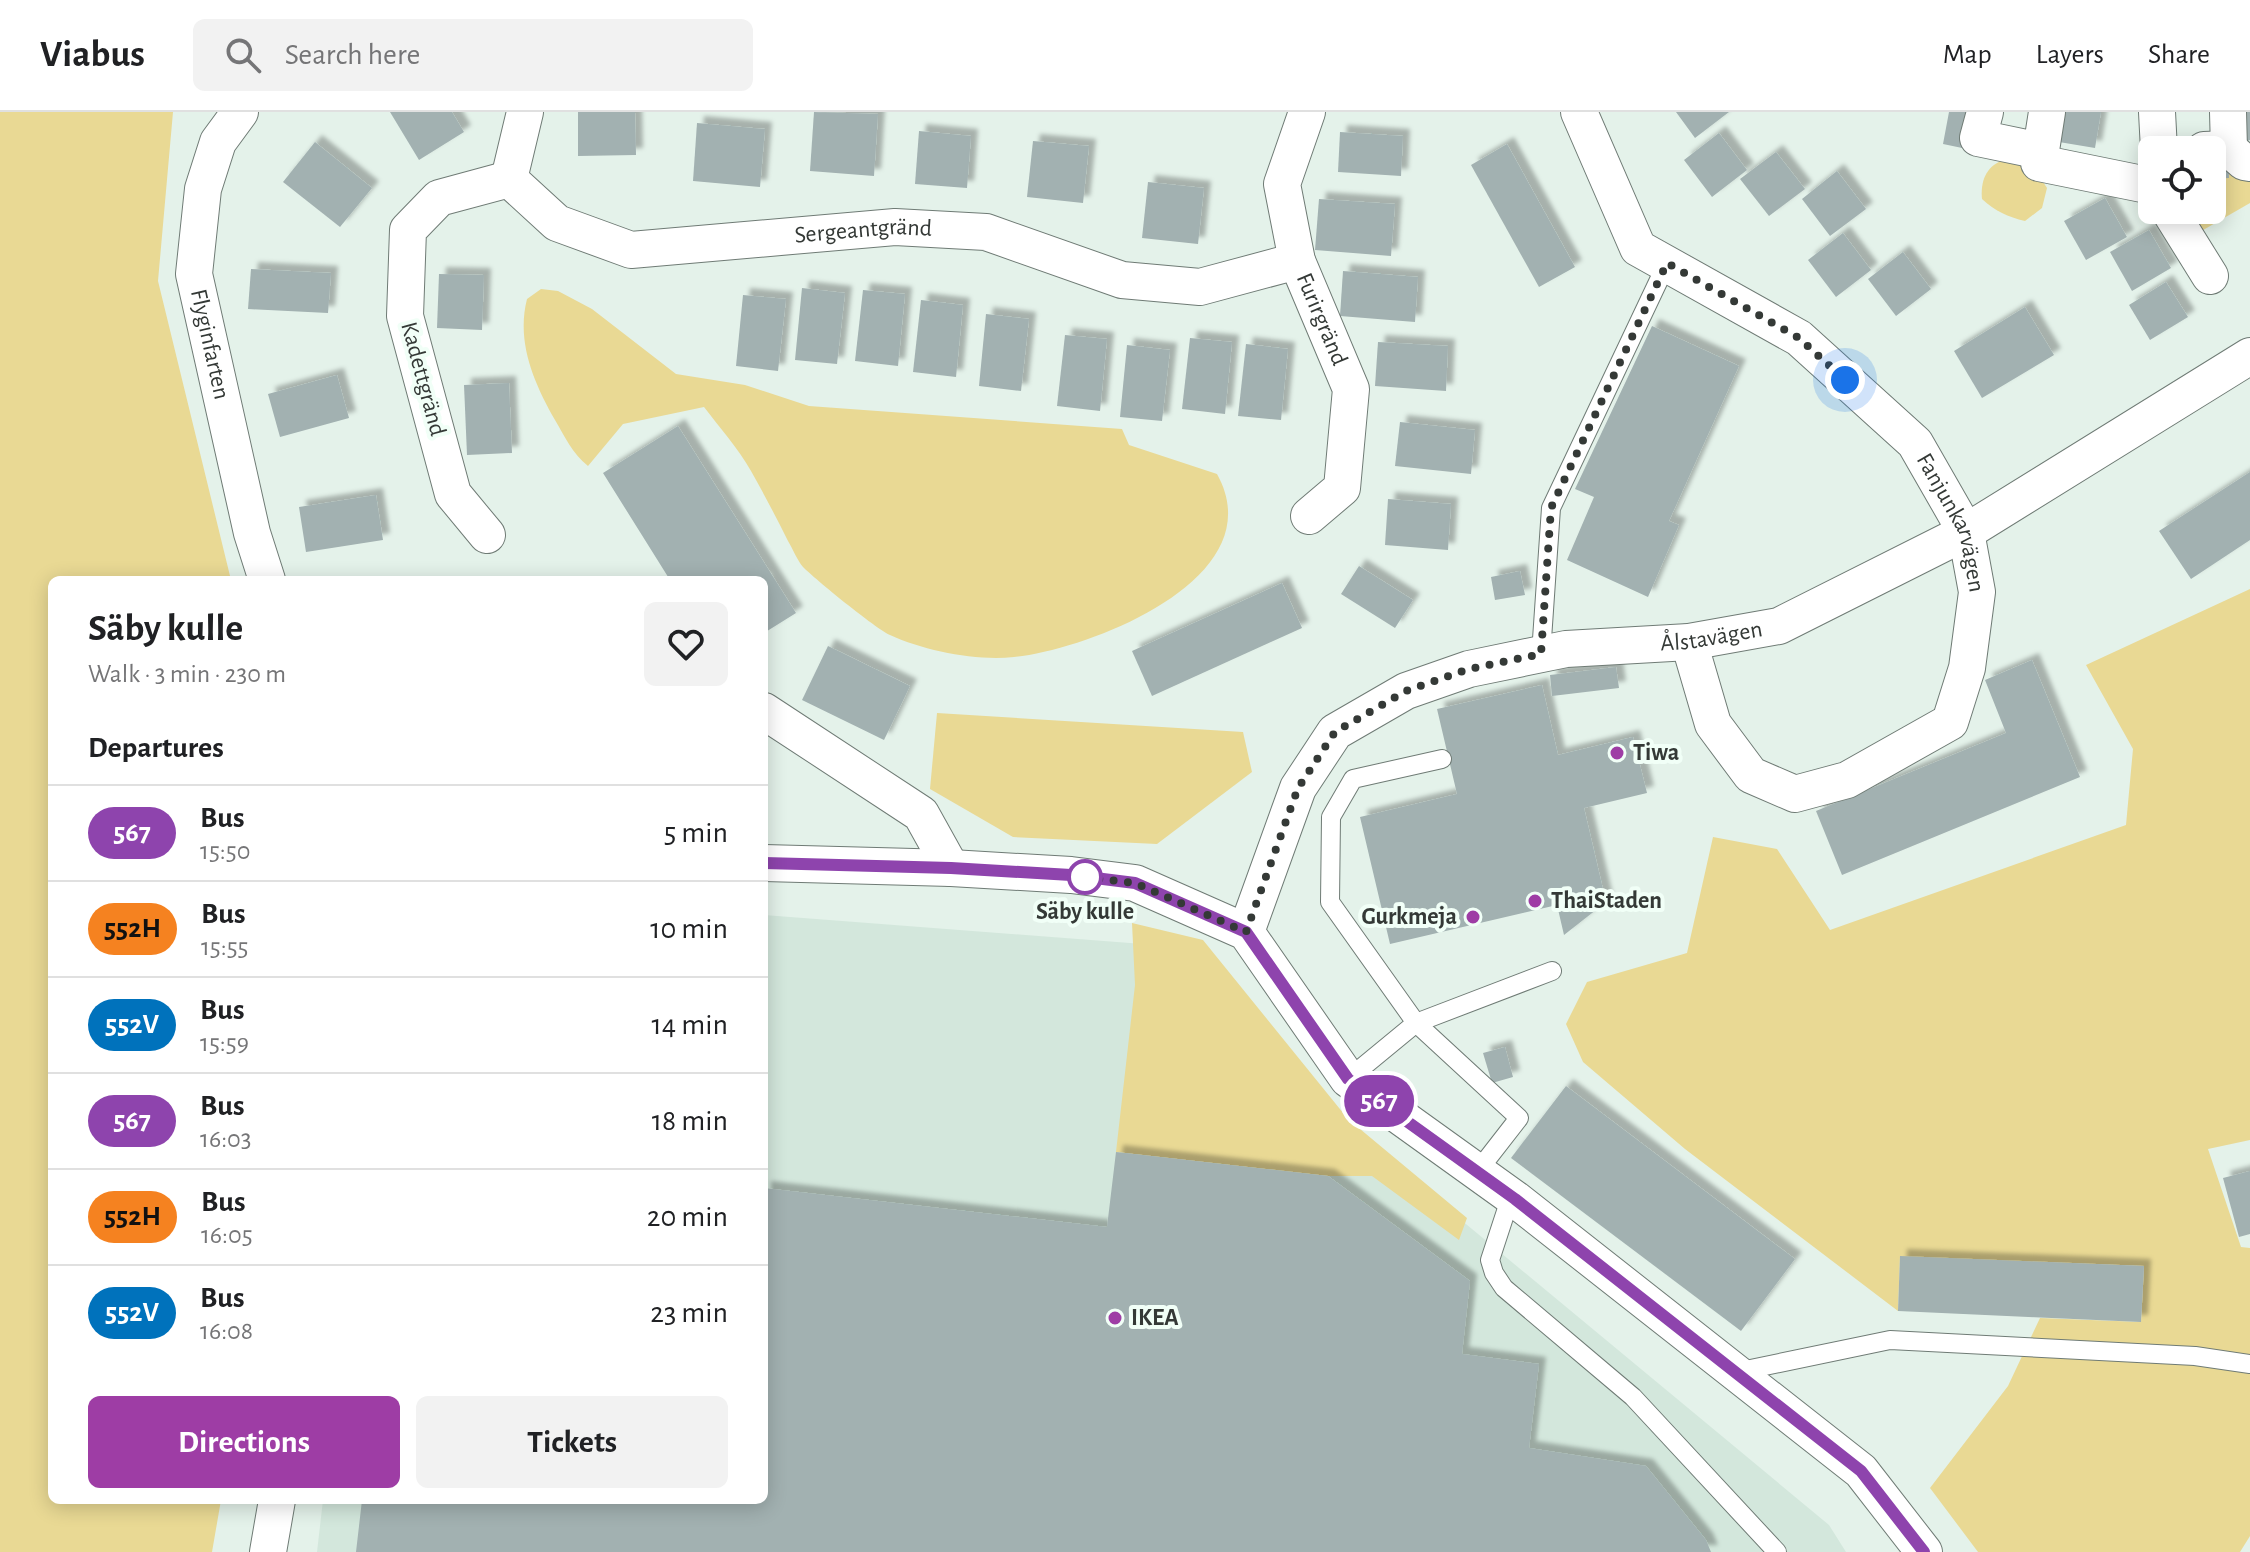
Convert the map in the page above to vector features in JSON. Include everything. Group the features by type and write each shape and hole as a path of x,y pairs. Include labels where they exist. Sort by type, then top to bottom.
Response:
{"street":[{"name":"Flyginfarten","path":"240,112 218,142 203,189 194,274 252,533 266,576"},
{"path":"509,179 525,112"},
{"name":"Furirgränd","path":"1307,112 1282,184 1297,261 1351,389 1342,488 1309,516"},
{"name":"Fanjunkarvägen","path":"1579,112 1638,248 1799,338 1915,443 1966,532 1977,592 1967,668 1950,722 1847,780 1795,794 1751,775 1713,724 1689,642"},
{"path":"1985,112 1978,138 2041,151"},
{"path":"2047,112 2039,163 2138,183"},
{"path":"2157,112 2158,136"},
{"path":"2227,154 2228,112"},
{"name":"Sergeantgränd","path":"509,179 557,223 631,250 895,227 986,232 1122,280 1200,287 1297,261"},
{"name":"Kadettgränd","path":"487,535 453,494 405,316 408,230 439,198 509,179"},
{"path":"2178,224 2210,276"},
{"name":"Ålstavägen","path":"1246,932 1298,788 1335,732 1406,691 1469,669 1566,649 1689,642 1779,626 1966,532 2250,356"},
{"path":"768,714 921,814 951,868"},
{"path":"768,863 951,868 1071,875 1135,883 1246,932 1348,1079 1511,1196 1861,1471 1924,1552"},
{"path":"268,1552 276,1504"}],"lane":[{"path":"1541,654 1551,508 1667,263"},
{"path":"1442,759 1353,779 1331,817 1330,902 1416,1023 1519,1118 1477,1172"},
{"path":"1348,1079 1416,1023 1552,971"},
{"path":"1511,1196 1490,1260 1504,1288 1633,1397 1777,1552"},
{"path":"1736,1372 1890,1340 2195,1356 2250,1364"}],"shaded area":[{"path":"0,112 173,112 158,281 230,576 48,576 48,1504 220,1504 212,1552 0,1552"},
{"path":"2008,159 2036,171 2047,188 2042,208 2025,221 2002,213 1982,199 1982,185 1990,168"},
{"path":"2229,161 2250,172 2250,203 2226,217 2226,177 2229,177"},
{"path":"2184,224 2214,224 2191,237"},
{"path":"541,289 558,291 592,309 676,374 745,385 809,406 1122,429 1129,445 1217,474 1228,511 1220,545 1198,575 1166,602 1086,640 1047,651 999,658 950,654 904,641 872,623 803,567 746,463 704,407 623,424 588,466 582,461 547,406 525,346 527,299"},
{"path":"2250,589 2250,1140 2208,1149 2241,1247 2250,1248 2250,1536 2240,1552 1978,1552 1930,1488 2008,1386 2040,1318 2141,1322 2144,1266 1900,1257 1898,1311 1685,1149 1583,1062 1566,1024 1587,982 1687,953 1713,837 1777,849 1830,930 2126,825 2133,749 2086,665"},
{"path":"937,713 1243,732 1252,772 1157,844 1013,837 930,789"},
{"path":"768,915 1169,946 1355,1132 1829,1525 1846,1552 317,1552 323,1504 768,1504"},
{"path":"1132,923 1203,940 1348,1119 1467,1218 1459,1240 1372,1176 1328,1176 1116,1152 1135,985"}],"building":[{"path":"390,112 452,112 464,132 419,160"},
{"path":"578,112 635,112 636,155 578,156"},
{"path":"814,112 878,114 874,176 810,171"},
{"path":"1676,112 1729,112 1695,138"},
{"path":"1949,112 1974,112 1967,149 1943,144"},
{"path":"2058,112 2101,112 2095,148 2053,141"},
{"path":"2245,112 2250,112 2250,140 2247,141"},
{"path":"697,123 765,129 760,187 693,181"},
{"path":"919,131 971,136 967,188 915,184"},
{"path":"1340,132 1403,136 1401,176 1338,172"},
{"path":"1719,133 1747,170 1712,197 1684,160"},
{"path":"1033,141 1089,146 1083,203 1027,197"},
{"path":"315,142 372,188 340,227 283,182"},
{"path":"1507,144 1575,267 1539,287 1471,165"},
{"path":"1776,152 1805,189 1769,216 1740,179"},
{"path":"2226,152 2229,178 2226,178"},
{"path":"1837,171 1866,209 1830,236 1802,199"},
{"path":"1148,182 1204,188 1198,244 1142,238"},
{"path":"2105,198 2127,237 2086,260 2064,221"},
{"path":"1319,199 1395,204 1391,256 1315,250"},
{"path":"2149,230 2171,268 2132,291 2110,252"},
{"path":"1843,233 1871,270 1836,297 1808,260"},
{"path":"1903,252 1931,289 1896,316 1868,279"},
{"path":"251,269 331,273 328,313 248,309"},
{"path":"1343,271 1418,277 1415,322 1340,316"},
{"path":"439,274 484,275 482,330 437,328"},
{"path":"2166,282 2188,317 2150,340 2129,305"},
{"path":"802,288 845,293 837,364 795,360"},
{"path":"863,290 905,294 898,366 855,361"},
{"path":"743,295 786,299 778,371 736,366"},
{"path":"921,300 963,305 956,377 913,372"},
{"path":"2025,307 2054,355 1982,398 1954,351"},
{"path":"986,314 1029,319 1021,391 979,386"},
{"path":"1652,326 1739,366 1669,521 1679,525 1648,597 1567,560 1594,497 1575,489"},
{"path":"1065,335 1107,339 1100,411 1057,406"},
{"path":"1190,338 1232,342 1225,414 1182,409"},
{"path":"1378,342 1448,346 1446,391 1375,386"},
{"path":"1246,344 1288,349 1281,420 1238,416"},
{"path":"1127,345 1170,350 1162,421 1120,417"},
{"path":"337,375 349,418 280,437 268,394"},
{"path":"509,383 512,453 467,455 464,385"},
{"path":"1400,422 1475,430 1471,474 1395,466"},
{"path":"678,426 796,613 768,630 768,576 667,576 603,473"},
{"path":"2250,472 2250,540 2191,579 2159,531"},
{"path":"376,495 383,540 306,552 299,507"},
{"path":"1388,499 1451,504 1448,550 1385,545"},
{"path":"1359,566 1413,600 1395,628 1341,594"},
{"path":"1520,571 1525,595 1495,600 1491,577"},
{"path":"1282,583 1302,628 1152,696 1132,651"},
{"path":"828,646 910,686 884,740 802,700"},
{"path":"2032,660 2080,777 1842,875 1816,811 2006,733 1985,680"},
{"path":"1616,667 1619,688 1552,696 1550,675"},
{"path":"1542,685 1558,755 1633,737 1647,793 1584,808 1606,902 1564,935 1557,905 1390,944 1360,817 1457,794 1437,709"},
{"path":"1505,1047 1513,1077 1492,1083 1483,1053"},
{"path":"1566,1086 1795,1259 1741,1331 1511,1158"},
{"name":"IKEA","path":"1116,1152 1328,1176 1470,1281 1462,1354 1539,1364 1529,1448 1646,1466 1706,1540 1711,1552 356,1552 362,1504 768,1504 768,1188 1107,1227"},
{"path":"2250,1171 2250,1234 2239,1237 2223,1178"},
{"path":"1900,1256 2144,1266 2141,1322 1898,1311"}],"bus line":[{"name":"567","path":"768,863 951,868 1071,875 1135,883 1246,932 1348,1079 1515,1199 1861,1471 1924,1552"}],"place":[{"name":"Tiwa","path":"1617,753"},
{"name":"Säby kulle","path":"1085,877"},
{"name":"ThaiStaden","path":"1535,901"},
{"name":"Gurkmeja","path":"1473,917"},
{"name":"IKEA","path":"1115,1318"}],"route":[{"path":"1085,877 1135,883 1246,932 1298,788 1335,732 1406,691 1469,669 1541,654 1551,508 1667,263 1799,338 1845,380"}]}
